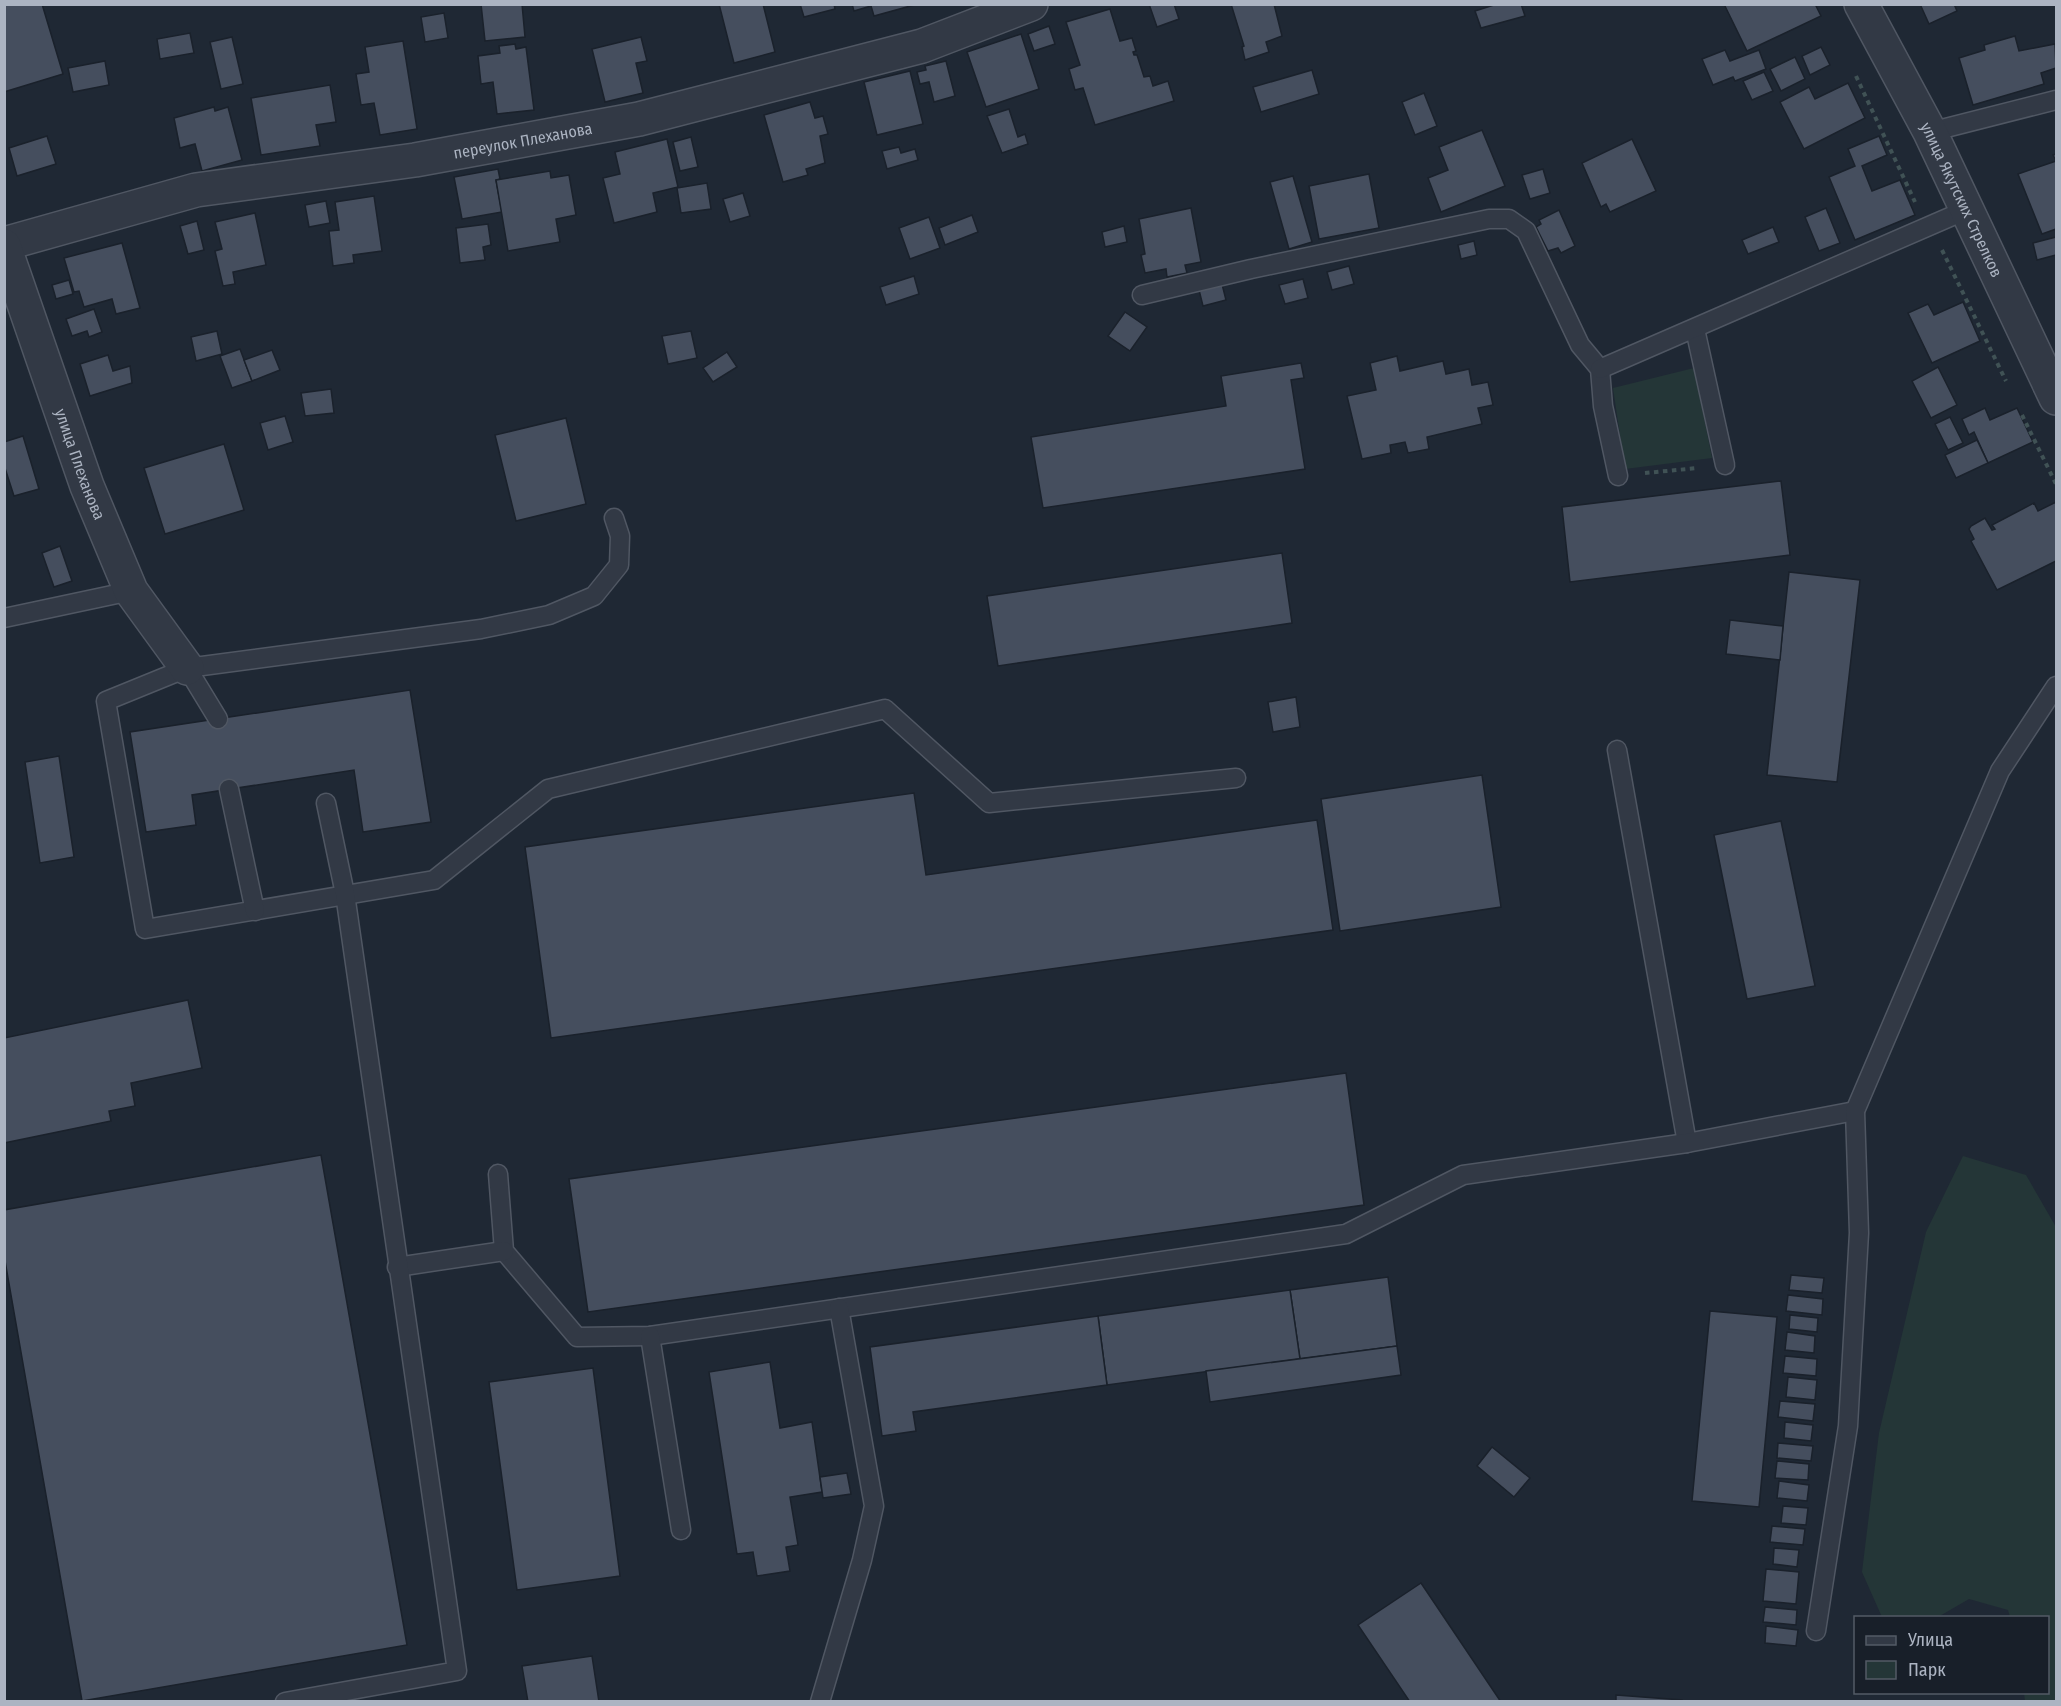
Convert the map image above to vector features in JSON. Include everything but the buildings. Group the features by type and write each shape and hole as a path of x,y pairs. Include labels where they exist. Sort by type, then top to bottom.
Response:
{"street":[{"name":"переулок Плеханова","path":"4,245 196,190 415,160 639,119 922,46 1031,4"},
{"name":"улица Якутских Стрелков","path":"1861,4 1930,132 2056,398"},
{"name":"улица Плеханова","path":"4,245 87,486 131,591 187,668"}],"lane":[{"path":"1930,132 2056,100"},
{"path":"1600,369 1966,210"},
{"path":"1142,295 1251,269 1489,219 1509,219 1526,231 1580,345 1600,369 1604,406 1618,476"},
{"path":"1695,329 1725,465"},
{"path":"614,518 620,536 619,565 594,596 549,615 481,629 187,668 106,701 146,929 434,880 548,789 885,709 989,803 1236,778"},
{"path":"4,618 131,591"},
{"path":"187,668 218,719"},
{"path":"1816,1631 1848,1426 1859,1233 1855,1111 2000,771 2056,686"},
{"path":"1617,750 1687,1143"},
{"path":"229,789 255,911"},
{"path":"285,1701 457,1671 345,894 327,803"},
{"path":"498,1174 504,1251 577,1337 650,1336 1346,1234 1463,1175 1687,1143 1855,1111"},
{"path":"397,1267 504,1251"},
{"path":"820,1701 862,1560 874,1506 839,1308"},
{"path":"650,1336 681,1530"}],"path":[{"path":"1618,476 1725,465"}],"green space":[{"path":"1694,368 1712,458 1625,469 1613,388"},
{"path":"1963,1156 2026,1175 2056,1227 2056,1701 2025,1701 2024,1694 2049,1694 2049,1616 2010,1616 2008,1610 1969,1599 1940,1616 1882,1616 1862,1572 1879,1433 1926,1232"}]}
